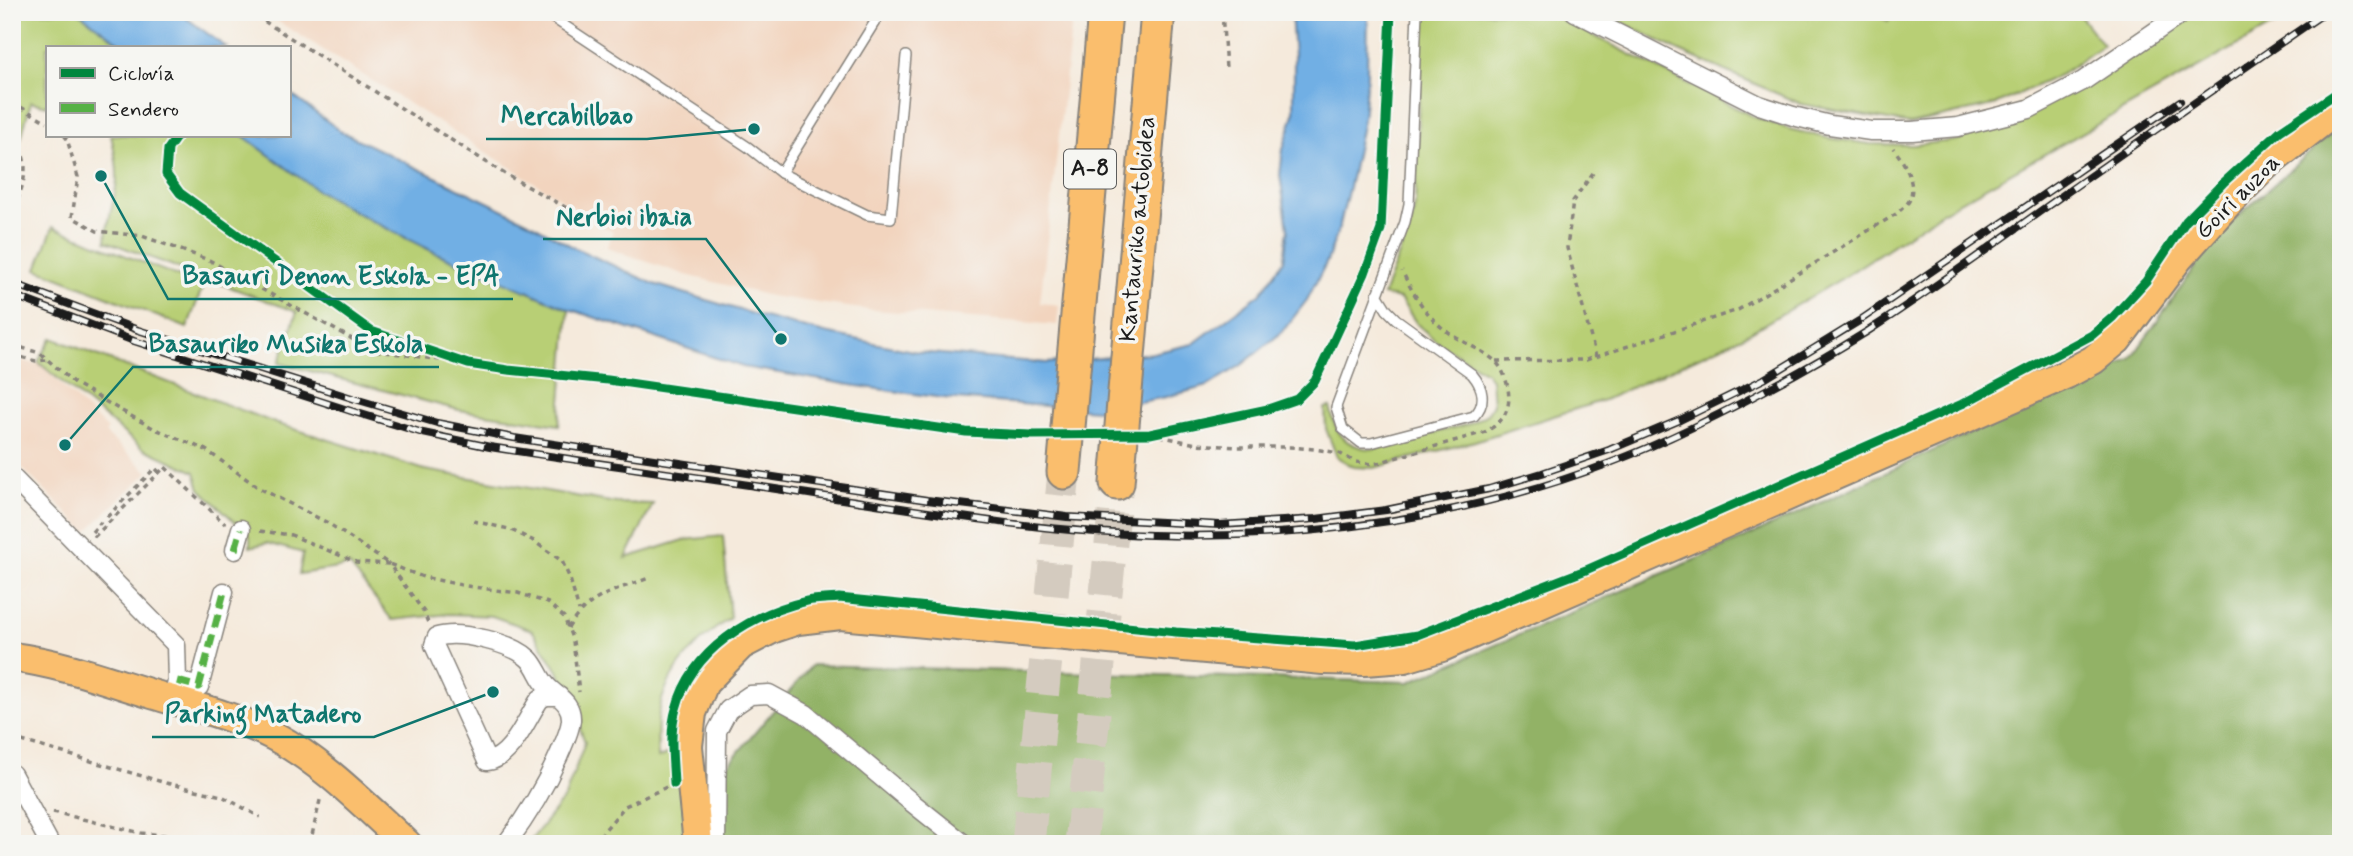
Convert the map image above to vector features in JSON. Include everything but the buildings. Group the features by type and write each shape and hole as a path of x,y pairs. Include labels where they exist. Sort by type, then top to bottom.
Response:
{"highway":[{"name":"A-8","path":"1065,457 1105,12"},
{"name":"Kantauriko autobidea","path":"1136,438 1130,332 1158,12"},
{"name":"A-8","path":"1117,484 1136,438"}],"main road":[{"name":"Goiri auzoa","path":"698,844 688,746 692,713 704,683 741,645 774,628 798,620 840,615 1323,660 1405,658 1442,647 2093,360 2117,340 2178,260 2229,202 2266,165 2341,107"},
{"path":"12,657 175,691 265,732 320,766 407,844"}],"street":[{"path":"1575,12 1759,105 1830,125 1871,131 1958,127 2029,109 2083,81 2184,12"},
{"path":"12,477 176,645 175,691 199,687 224,592"},
{"path":"235,550 241,529"},
{"path":"506,844 533,808 564,744 569,728 569,706 559,696 540,677 530,659 521,652 473,637 443,635 435,641 434,645 487,761 496,759 516,740 540,699 559,696"},
{"path":"716,844 717,731 728,710 750,695 769,694 806,714 909,802 964,844"},
{"path":"12,774 50,844"}],"lane":[{"path":"544,12 748,147 781,173 867,215 891,218 906,56"},
{"path":"781,173 881,12"},
{"path":"1377,294 1396,319 1472,374 1479,382 1483,402 1474,416 1371,443 1361,443 1343,429 1336,407 1377,294 1405,222 1409,204 1416,12"}],"path":[{"path":"1222,12 1226,68"},
{"path":"252,18 505,174 575,212"},
{"path":"12,102 46,121"},
{"path":"65,136 78,177 72,217 97,231 142,236 209,260 372,350 481,366"},
{"path":"12,140 25,157 26,175 12,215"},
{"path":"1496,361 1586,360 1738,310 1896,214 1909,202 1912,190 1905,162 1893,147"},
{"path":"1593,173 1573,201 1567,248 1596,357"},
{"path":"1136,438 1314,450 1339,453 1355,462 1374,464 1474,437 1497,424 1507,409 1505,374 1496,361 1446,331 1428,314 1412,291 1393,253"},
{"path":"12,345 40,353 74,383 153,428 206,450 259,488 328,523 389,564 423,577 517,593 548,603 564,617 573,641 580,700"},
{"path":"12,353 19,347"},
{"path":"419,347 468,364"},
{"path":"12,353 36,361 47,360"},
{"path":"1136,438 1172,429"},
{"path":"101,522 92,532 96,535 165,467 226,525 291,535 356,562 389,564"},
{"path":"107,517 155,468 159,472"},
{"path":"473,521 509,529 533,540 562,561 579,611"},
{"path":"389,564 424,612 435,641"},
{"path":"568,628 579,611 598,598 649,578"},
{"path":"12,738 166,783 222,796 260,817"},
{"path":"310,844 321,799 320,766"},
{"path":"593,844 625,806 674,784 673,771"},
{"path":"30,807 141,833 198,838 208,844"}],"shaded area":[{"path":"263,12 1073,12 1040,303 1059,305 1057,325 862,309 770,296 686,275 618,252 607,247 613,232"},
{"path":"12,358 36,364 38,362 108,430 105,433 148,472 86,532 12,458"}],"green space":[{"path":"12,12 78,12 124,46 46,46 46,106 31,102 21,138 12,152"},
{"path":"1422,12 1547,12 1754,117 1828,138 1870,144 1913,145 1960,140 2178,12 2297,12 1947,209 1841,279 1742,337 1604,400 1475,441 1374,468 1354,467 1337,457 1326,429 1325,408 1330,407 1342,437 1354,445 1372,449 1469,424 1487,414 1493,404 1491,380 1486,372 1437,342 1417,324 1400,299 1383,295 1411,224 1415,205"},
{"path":"1601,12 1870,12 1888,21 1893,12 2077,12 2103,45 2062,74 1997,104 1910,124 1801,104 1677,50"},
{"path":"2341,129 2341,844 720,844 714,781 812,665 1409,682 1736,542 2131,359 2217,235 2329,135"},
{"path":"111,136 243,136 318,191 374,222 436,253 569,309 559,425 459,410 279,363 297,312 106,241 117,180"},
{"path":"53,227 203,286 187,328 37,269"},
{"path":"52,338 275,423 425,470 616,503 653,504 626,558 684,540 723,536 730,618 706,636 676,671 662,698 658,724 658,758 688,746 698,844 528,844 565,797 585,742 558,671 532,630 492,616 449,614 392,620 350,566 299,574 303,553 267,543 250,547 250,536 200,489 195,472 142,448 38,362"}],"water":[{"path":"78,12 178,12 225,46 124,46"},
{"path":"1291,12 1368,12 1363,120 1352,174 1340,225 1327,261 1307,300 1282,332 1243,364 1208,386 1097,410 943,398 743,367 569,309 436,253 318,191 243,136 290,136 290,94 342,132 527,221 575,248 654,284 825,333 918,352 1047,363 1153,353 1193,344 1261,293 1284,260 1288,229 1280,175 1283,149 1294,114"}],"tunnel":[{"path":"1028,844 1064,472"},
{"path":"1081,844 1117,483"}],"railway":[{"path":"12,295 134,341 351,411 423,433 490,447 941,514 1067,530 1152,535 1222,535 1361,525 1497,499 1564,479 1693,427 1760,393 1847,344 1916,299 2326,12"},
{"path":"12,283 138,330 355,399 437,423 514,438 927,500 1067,517 1220,525 1316,519 1386,510 1489,489 1609,450 1680,420 1764,379 1859,321 2180,101"}],"marked path":[{"path":"235,550 241,529"},
{"path":"177,681 199,687 224,592"}],"cycle path":[{"path":"177,136 168,149 166,174 180,193 371,331 468,364 608,380 966,432 1032,435 1150,434 1268,409 1297,399 1315,381 1365,273 1381,229 1391,12"},
{"path":"674,784 674,718 684,688 695,669 709,652 745,625 765,615 807,601 839,598 1176,632 1355,645 1417,635 1586,570 1962,404 2092,335 2113,317 2146,281 2186,221 2223,183 2280,131 2341,90"}],"place":[{"name":"Mercabilbao","path":"754,129"},
{"name":"Basauri Denon Eskola - EPA","path":"101,176"},
{"name":"Nerbioi ibaia","path":"781,339"},
{"name":"Basauriko Musika Eskola","path":"65,445"},
{"name":"Parking Matadero","path":"493,692"}]}
